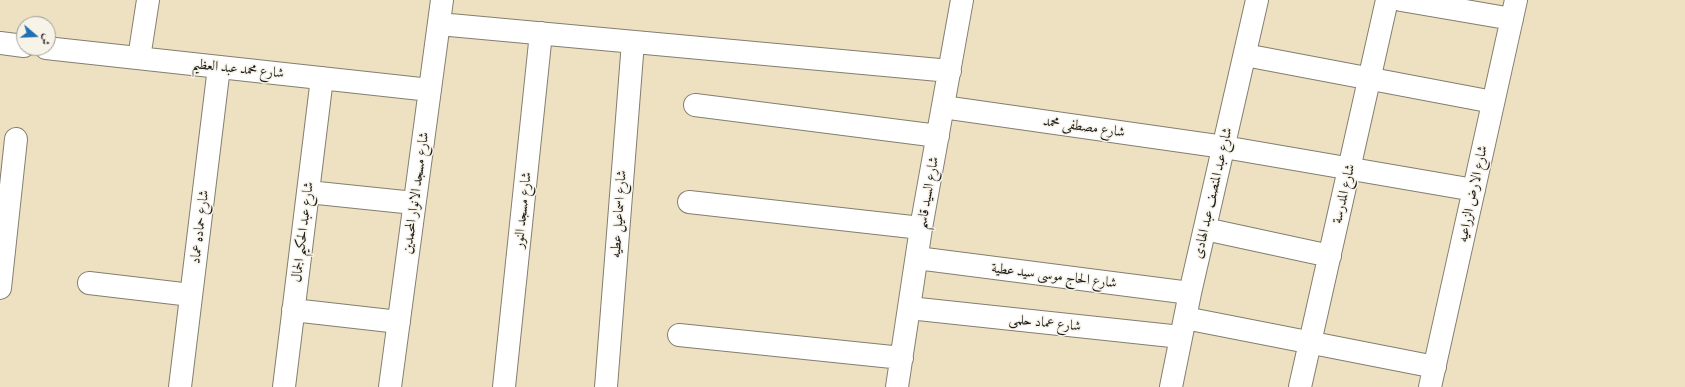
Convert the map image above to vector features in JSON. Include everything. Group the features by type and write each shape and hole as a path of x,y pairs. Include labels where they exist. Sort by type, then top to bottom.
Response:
{"street":[{"path":"139,58 148,0"},
{"name":"شارع مسجد الانوار المحمدين","path":"390,387 442,0"},
{"name":"شارع السيد قاسم","path":"898,387 921,228 962,0"},
{"name":"شارع عبد المنصف عبد الهادى","path":"1171,387 1190,294 1258,0"},
{"name":"شارع المدرسة","path":"1300,387 1387,0"},
{"path":"1401,0 1514,10"},
{"name":"شارع الارض الزراعيه","path":"1432,377 1514,10"},
{"path":"439,24 950,71"},
{"name":"شارع مسجد النور","path":"504,387 541,33"},
{"name":"شارع اسماعيل عطيه","path":"606,387 632,42"},
{"path":"0,43 16,45"},
{"name":"شارع محمد عبد العظيم","path":"56,49 430,90"},
{"path":"1245,55 1493,102"},
{"name":"شارع حماده عماد","path":"180,387 219,67"},
{"name":"شارع عبد الحكيم الجمال","path":"284,387 322,78"},
{"path":"695,105 938,136"},
{"name":"شارع مصطفى محمد","path":"943,107 1224,147 1474,190"},
{"path":"0,288 16,140"},
{"path":"308,192 414,203"},
{"path":"689,202 921,228"},
{"path":"1205,229 1330,256"},
{"name":"شارع الحاج موسى سيد عطية","path":"917,258 1190,294"},
{"path":"89,284 192,296"},
{"name":"شارع عماد حلمى","path":"909,308 1183,328 1310,342 1432,377"},
{"path":"294,310 399,322"},
{"path":"679,335 902,358"}]}
